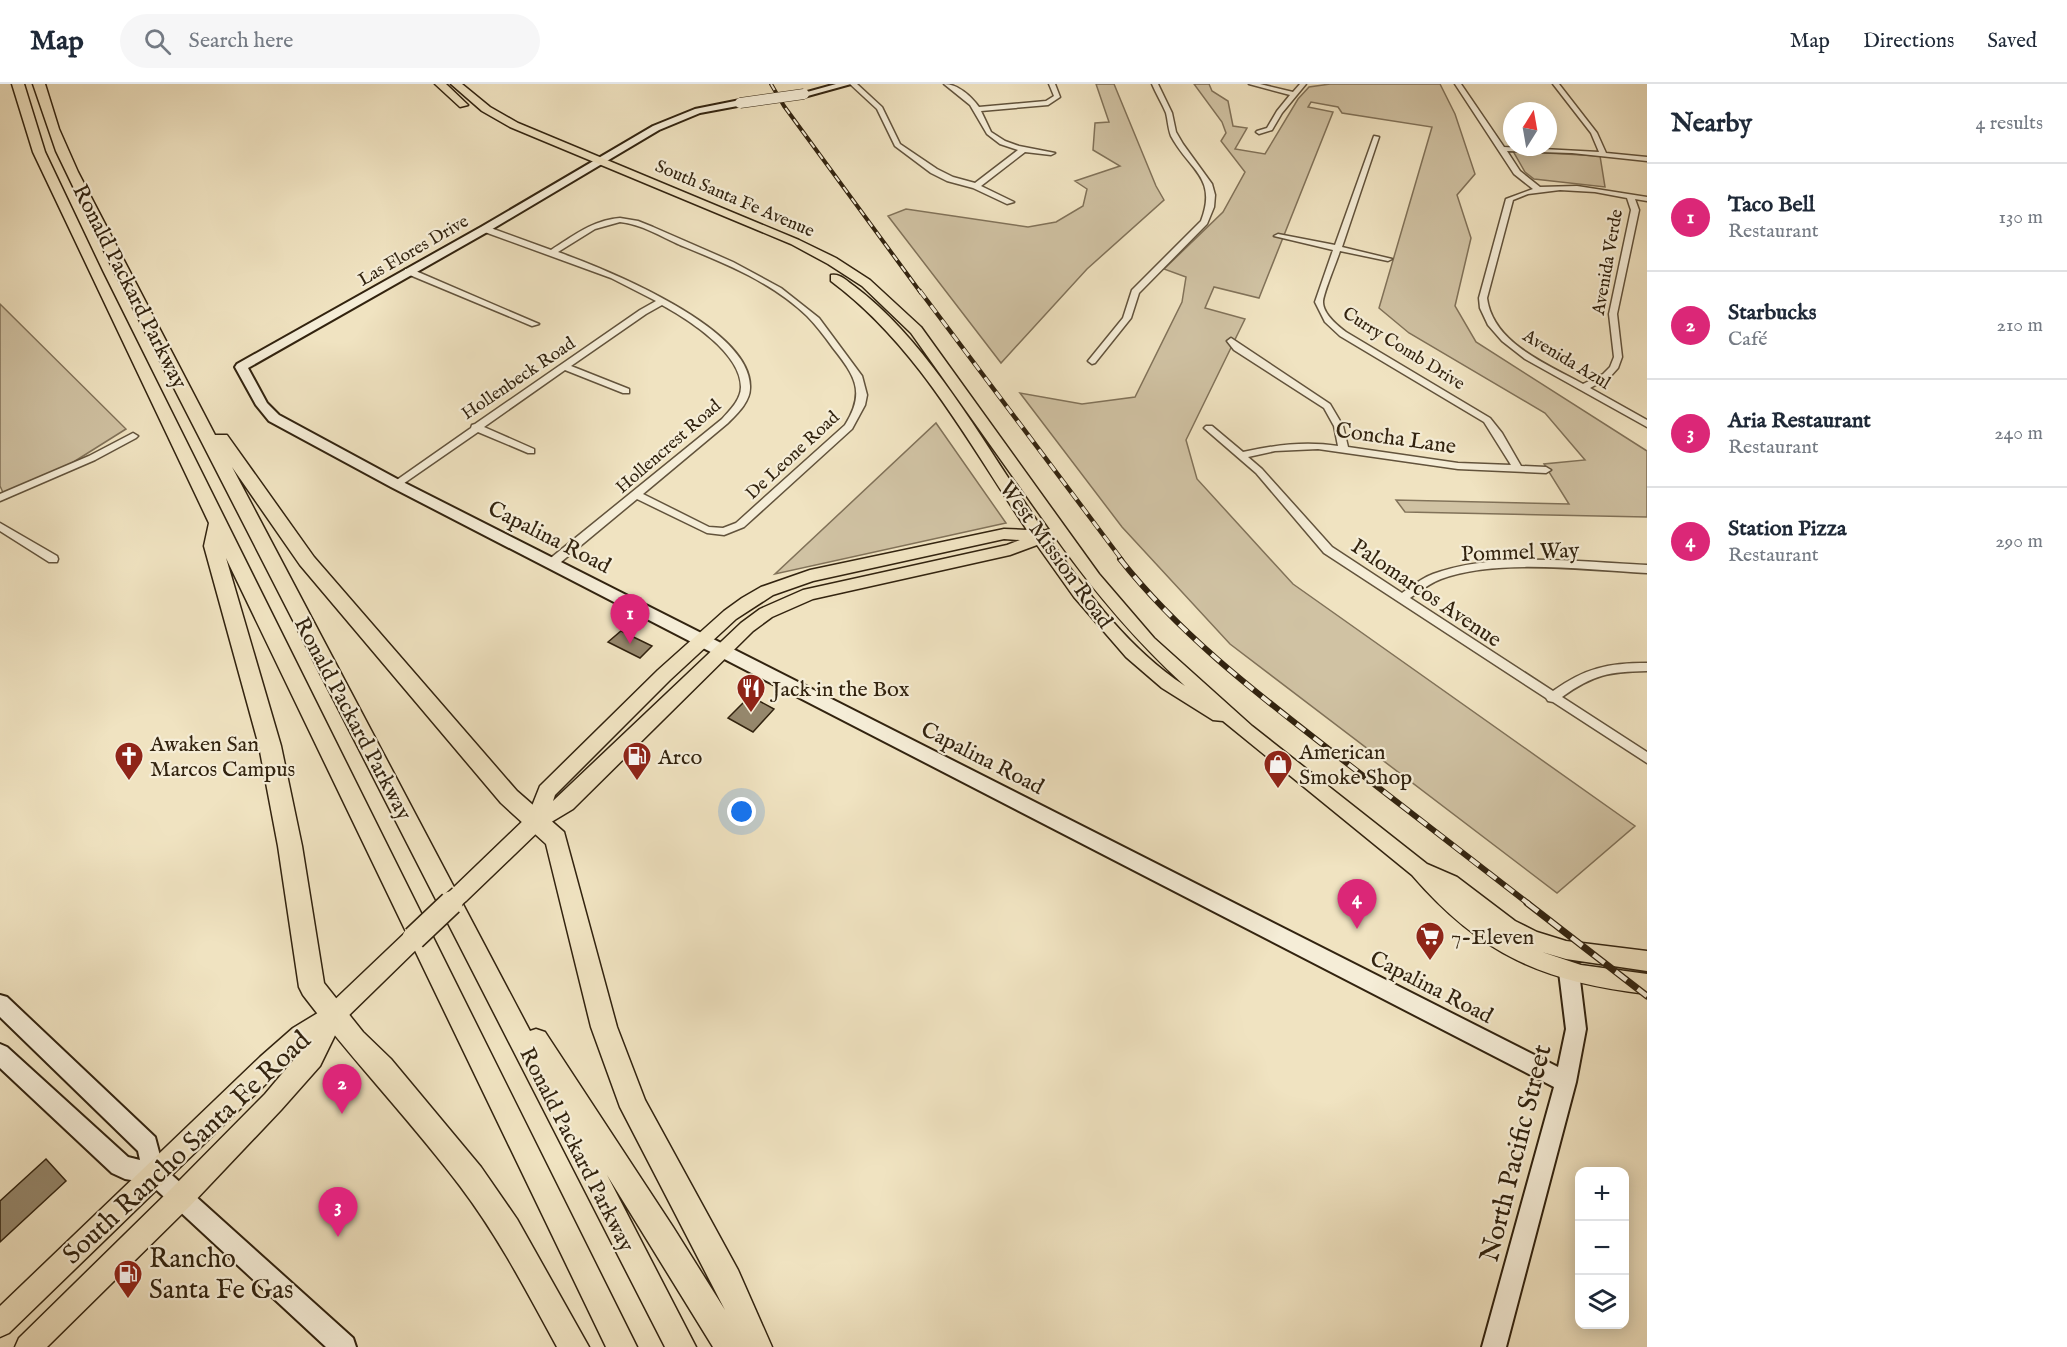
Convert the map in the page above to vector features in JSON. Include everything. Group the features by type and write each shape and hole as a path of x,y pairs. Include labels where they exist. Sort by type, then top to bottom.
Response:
{"highway":[{"name":"Ronald Packard Parkway","path":"18,84 39,152 622,1347"},
{"name":"Ronald Packard Parkway","path":"39,84 52,130 65,159 681,1347"},
{"path":"181,382 307,561 509,796 556,839 604,1027 634,1107 727,1281 757,1347"},
{"path":"218,521 213,546 270,746 290,846 312,987 354,1041 382,1068 471,1178 507,1229 574,1347"},
{"path":"470,940 663,1237 730,1347"}],"main road":[{"name":"South Santa Fe Avenue","path":"440,84 461,104 494,125 777,234 832,261 866,284 916,330 964,395"},
{"name":"South Santa Fe Avenue","path":"456,84 472,98 507,121 596,164 766,240 834,276 878,310 896,329 946,397"},
{"name":"West Mission Road","path":"964,395 1093,578 1148,642 1246,731 1419,869 1436,890 1509,945 1543,964 1569,972 1647,984"},
{"name":"West Mission Road","path":"946,397 1070,579 1110,628 1142,661 1182,693 1246,731"},
{"path":"334,1015 536,821 566,803 758,618 809,594 1010,550 1041,537 1060,533"},
{"path":"536,821 547,791 730,615 767,591 810,576 1004,534 1041,537"},
{"name":"West Mission Road","path":"1419,869 1450,883 1508,928 1532,940 1566,950 1647,961"},
{"name":"South Rancho Santa Fe Road","path":"0,1324 280,1054 302,1035 334,1015"},
{"name":"South Rancho Santa Fe Road","path":"28,1347 181,1197 312,1058 334,1015"}],"street":[{"name":"Las Flores Drive","path":"240,367 656,128 698,111 804,94 847,84"},
{"path":"853,84 880,108 897,145 934,171 950,179 976,186 1010,202"},
{"path":"947,84 971,101 987,130 993,136 1023,150 1051,153"},
{"path":"978,110 1048,103 1057,97 1052,84"},
{"path":"1092,361 1127,318 1135,292 1204,222 1211,208 1212,196 1204,175 1173,131 1170,114 1155,84"},
{"path":"1251,84 1295,94"},
{"path":"1259,132 1270,129 1279,112 1304,84"},
{"path":"1458,84 1516,172 1538,189 1580,189 1647,198"},
{"path":"1556,84 1594,133 1603,154"},
{"name":"Curry Comb Drive","path":"1376,137 1319,302 1326,319 1343,334 1487,420 1518,469"},
{"path":"1502,149 1603,154 1647,159"},
{"path":"976,186 1023,150"},
{"name":"Avenida Azul","path":"1538,189 1523,192 1510,199 1483,298 1483,307 1492,327 1510,345 1647,424"},
{"name":"Avenida Verde","path":"1583,388 1606,376 1614,368 1618,357 1613,314 1635,210 1630,196"},
{"name":"De Leone Road","path":"551,253 608,221 631,222 720,259 772,285 809,313 851,364 861,382 864,395 858,414 849,427 740,525 724,531 707,530 637,495"},
{"name":"Hollencrest Road","path":"485,228 616,277 662,302 711,333 742,366 746,388 738,407 725,421 551,564"},
{"path":"1278,236 1388,259"},
{"path":"408,271 535,324"},
{"name":"Hollenbeck Road","path":"396,484 643,312 662,302"},
{"path":"1231,341 1237,348 1327,406 1336,417 1341,429 1343,448"},
{"name":"Capalina Road","path":"240,367 262,405 274,418 396,484 1566,1082"},
{"path":"564,367 626,391"},
{"path":"476,427 531,451"},
{"name":"Palomarcos Avenue","path":"1209,428 1259,471 1320,542 1401,599 1647,758"},
{"path":"0,498 92,458 133,436"},
{"name":"Concha Lane","path":"1242,455 1292,446 1343,448 1458,466 1546,470"},
{"path":"0,525 53,559"},
{"name":"Pommel Way","path":"1401,599 1437,576 1470,568 1511,566 1647,568"},
{"path":"1552,698 1580,677 1609,667 1647,668"},
{"name":"North Pacific Street","path":"1494,1347 1566,1082 1576,1029 1569,972"},
{"path":"0,1004 147,1144 154,1173"},
{"path":"0,1054 120,1165 154,1173 344,1347"}],"shaded area":[{"path":"1096,84 1114,84 1156,186 1164,200 1087,269 1001,363 888,216 906,209 1028,227 1056,222 1083,206 1087,189 1075,181 1120,166 1093,150 1095,123 1109,122"},
{"path":"1194,84 1209,84 1212,91 1228,101 1233,126 1247,128 1235,149 1265,154 1298,99 1309,87 1330,84 1440,84 1455,114 1475,174 1457,195 1471,238 1455,306 1476,342 1647,451 1647,517 1405,512 1396,500 1569,504 1544,464 1585,460 1545,413 1409,333 1379,308 1432,127 1342,113 1338,107 1311,102 1308,107 1333,112 1259,298 1214,287 1205,308 1245,319 1186,440 1197,479 1293,584 1635,826 1557,893 1230,644 1122,527 1020,393 1082,404 1135,397 1182,302 1186,277 1164,269 1223,212 1245,172 1221,141 1226,133 1222,122"},
{"path":"1557,154 1600,156 1605,187 1534,179 1525,172 1516,156 1557,156"},
{"path":"0,304 126,429 48,478 6,499 0,486"},
{"path":"936,423 1006,523 775,574"}],"building":[{"path":"621,631 652,646 640,658 608,642"},
{"name":"Jack in the Box","path":"750,696 774,709 753,732 728,718"},
{"path":"46,1159 66,1181 0,1242 0,1201"}],"railway":[{"path":"771,84 784,106 921,293"},
{"path":"920,291 1122,560"},
{"path":"1120,559 1143,587 1194,639 1249,686 1529,904"},
{"path":"1527,903 1647,996"}],"place":[{"name":"Taco Bell","path":"630,644"},
{"name":"Jack in the Box","path":"751,714"},
{"name":"Awaken San Marcos Campus","path":"129,782"},
{"name":"Arco","path":"637,782"},
{"name":"American Smoke Shop","path":"1278,790"},
{"name":"Station Pizza","path":"1357,929"},
{"name":"7-Eleven","path":"1430,962"},
{"name":"Starbucks","path":"342,1114"},
{"name":"Aria Restaurant","path":"338,1237"},
{"name":"Rancho Santa Fe Gas","path":"128,1300"}]}
